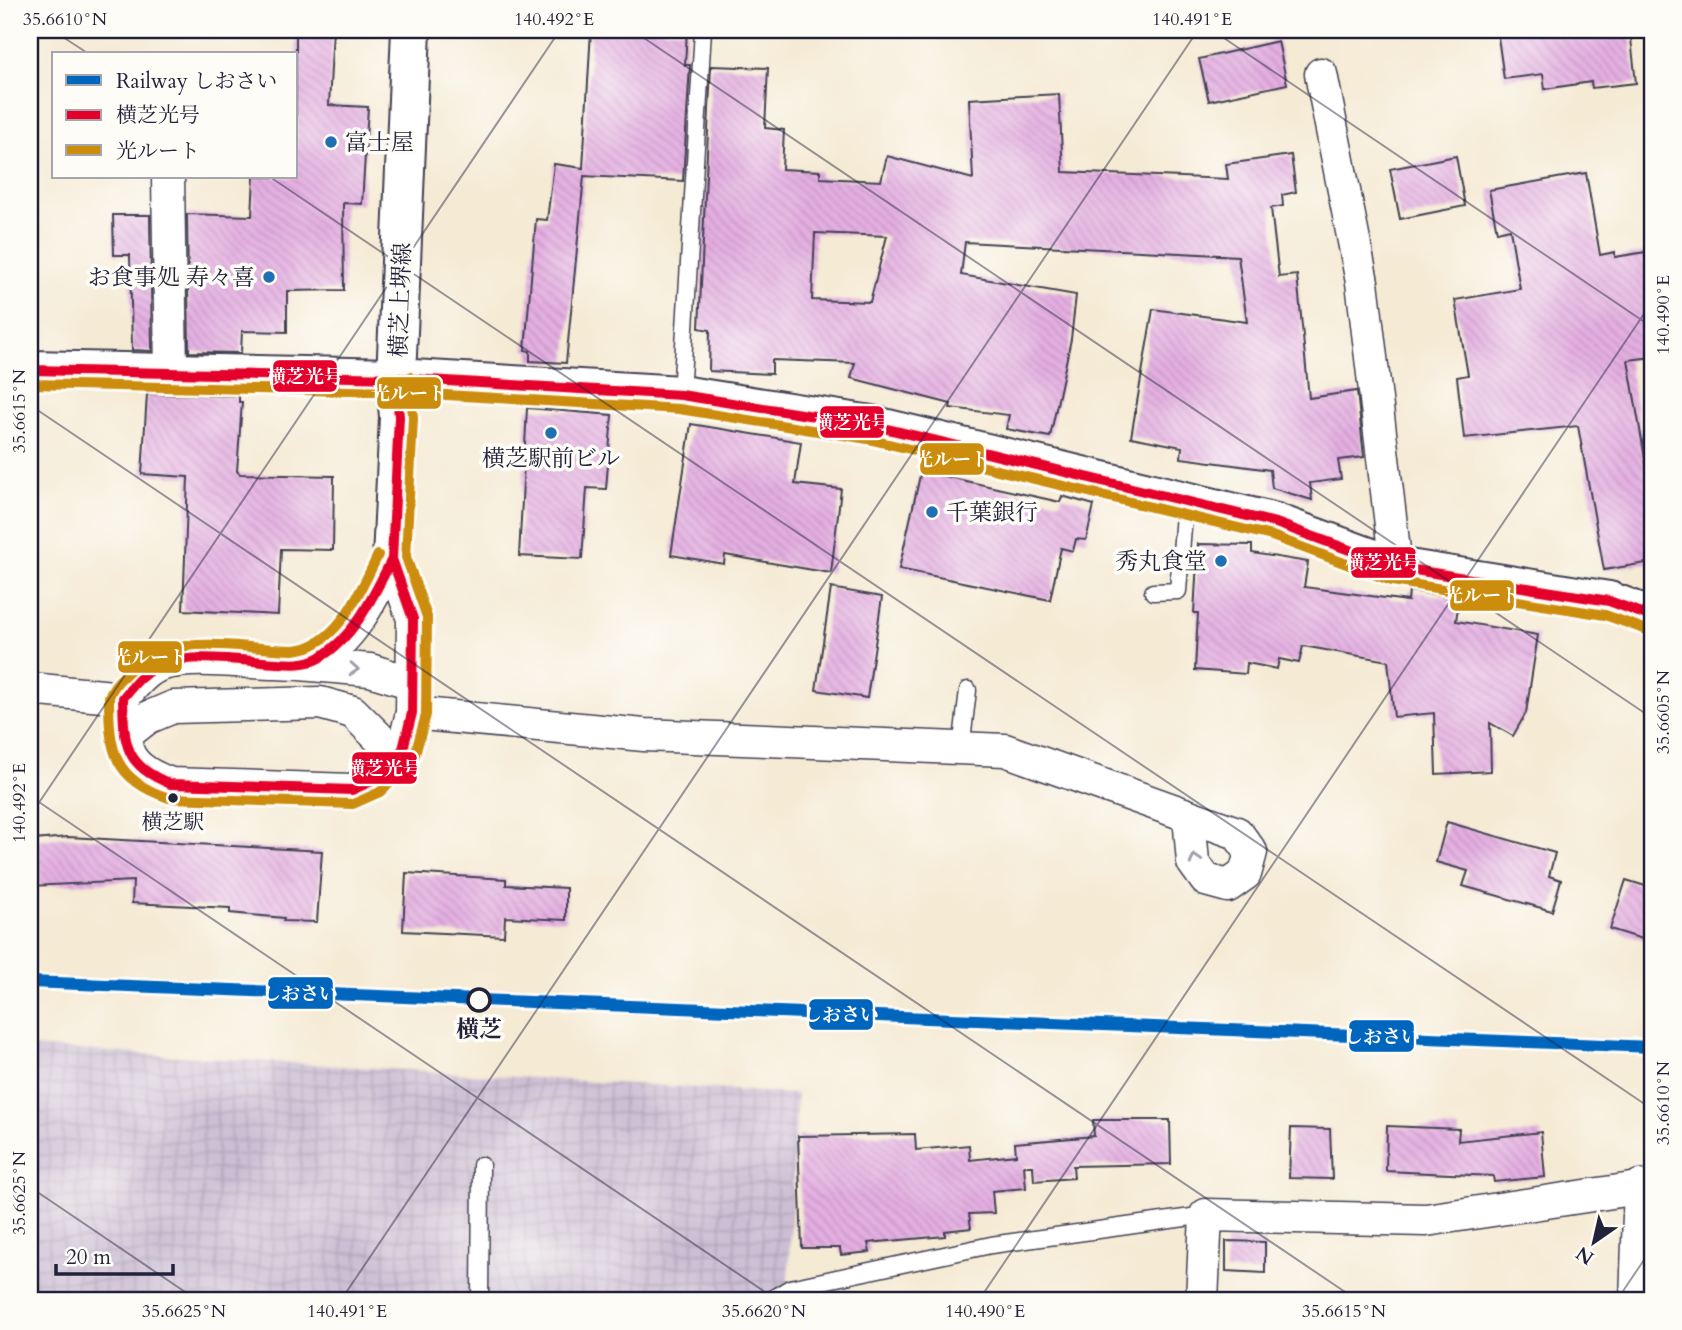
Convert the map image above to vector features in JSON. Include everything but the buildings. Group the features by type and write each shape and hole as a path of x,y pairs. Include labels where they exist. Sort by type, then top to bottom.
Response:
{"main road":[{"name":"横芝上堺線","path":"411,30 396,378 681,395 872,425 1276,523 1396,567 1609,601 1652,617"},
{"path":"30,370 396,378 399,417 392,559"}],"street":[{"path":"1321,74 1362,282 1396,567"},
{"path":"168,178 171,373"},
{"path":"294,664 317,659 338,643 362,613 392,559"},
{"path":"392,559 413,619 412,698 403,749 372,781 352,790 171,783 150,776 132,762 124,737 123,698 143,675 162,664 182,661 294,664 370,670 412,698 644,734 1005,750 1189,817"},
{"path":"30,689 123,698"},
{"path":"124,737 147,718 173,707 320,703 353,712 397,756"},
{"path":"1202,1300 1206,1215 1426,1220 1646,1186 1636,1300"}],"lane":[{"path":"681,395 703,30"},
{"path":"1153,592 1178,591 1185,501"},
{"path":"961,749 968,690"},
{"path":"480,1300 481,1165"},
{"path":"770,1300 790,1288 991,1245 1206,1215"}],"shaded area":[{"path":"30,1047 797,1094 787,1300 30,1300"}],"rail line":[{"name":"しおさい","path":"30,982 1652,1047"}],"transit line":[{"name":"横芝光号","path":"30,370 396,378 681,395 871,425 1276,523 1396,567 1609,601 1652,617"},
{"name":"光ルート","path":"378,555 346,615 335,628 309,647 293,650 226,645 182,647 161,652 142,661 125,675 109,697 113,748 125,772 150,791 169,798 353,804 380,792 414,758 426,715 427,617 406,557 413,418 410,377"},
{"name":"横芝光号","path":"392,559 399,417 396,378"},
{"name":"光ルート","path":"30,384 395,392 679,409 868,439 1272,536 1392,581 1605,615 1647,630"},
{"name":"横芝光号","path":"392,559 413,619 412,713 403,749 372,781 352,790 171,784 155,777 135,761 126,741 123,698 145,674 167,663 197,658 293,664 319,658 343,639 353,627 392,559"}],"place":[{"name":"富士屋","path":"331,142"},
{"name":"お食事処 寿々喜","path":"269,277"},
{"name":"横芝駅前ビル","path":"551,433"},
{"name":"千葉銀行","path":"932,512"},
{"name":"秀丸食堂","path":"1221,561"},
{"name":"横芝駅","path":"173,798"},
{"name":"横芝","path":"479,1000"}]}
